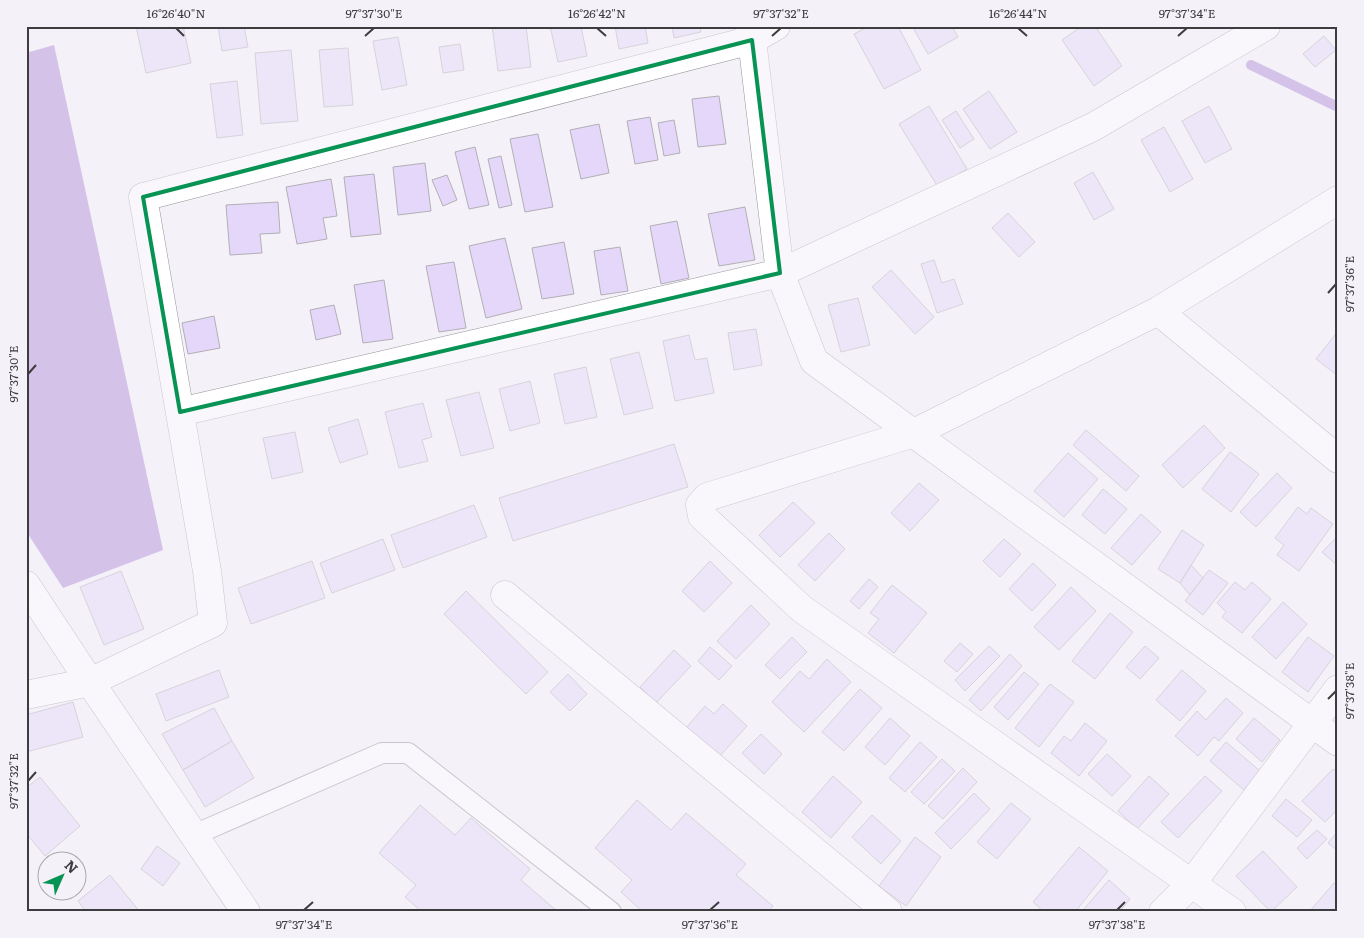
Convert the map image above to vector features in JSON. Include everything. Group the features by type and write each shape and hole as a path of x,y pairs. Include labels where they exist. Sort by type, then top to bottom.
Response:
{"street":[{"path":"26,696 90,682 213,623 207,571 143,197 776,26"},
{"path":"180,412 780,273 1093,127 1266,26"},
{"path":"751,33 780,273 814,361 1338,742"},
{"path":"1232,912 802,609 702,516 700,505 707,497 914,433 1158,311 1338,200"},
{"path":"1158,311 1338,459"},
{"path":"26,585 246,912"},
{"path":"505,595 888,912"},
{"path":"1163,912 1192,883 1338,689"}],"lane":[{"path":"194,835 382,753 408,752 598,908"}],"highlighted area":[{"path":"752,40 780,273 180,412 143,197"}],"shaded area":[{"path":"54,45 163,550 63,588 26,531 26,53"}],"building":[{"path":"136,26 183,26 191,63 146,73"},
{"path":"218,26 244,26 248,47 222,51"},
{"path":"492,26 526,26 531,67 498,71"},
{"path":"550,26 581,26 587,56 558,62"},
{"path":"615,26 645,26 648,43 619,49"},
{"path":"672,26 700,26 701,32 674,38"},
{"path":"869,26 898,26 921,70 884,89 854,34"},
{"path":"912,26 952,26 958,37 928,54"},
{"path":"1082,26 1095,26 1122,66 1094,86 1062,40"},
{"path":"1324,36 1336,50 1315,67 1303,54"},
{"path":"398,37 407,85 382,90 373,41"},
{"path":"460,44 464,70 443,73 439,47"},
{"path":"348,48 353,105 324,107 319,50"},
{"path":"291,50 298,121 261,124 255,53"},
{"path":"237,81 243,135 217,138 210,84"},
{"path":"989,91 1017,132 990,149 963,109"},
{"path":"719,96 726,144 698,147 692,99"},
{"path":"929,106 967,169 938,187 899,124"},
{"path":"1209,106 1232,149 1205,163 1182,121"},
{"path":"956,111 974,139 960,148 942,120"},
{"path":"650,117 658,160 635,164 627,121"},
{"path":"674,120 680,153 664,156 658,123"},
{"path":"599,124 609,173 581,179 570,130"},
{"path":"1164,127 1193,179 1170,192 1141,140"},
{"path":"538,134 553,207 525,212 510,139"},
{"path":"475,147 489,205 469,209 455,152"},
{"path":"501,156 512,205 499,208 488,159"},
{"path":"425,163 431,211 398,215 393,167"},
{"path":"1093,172 1114,209 1094,220 1074,183"},
{"path":"374,174 381,234 351,237 344,177"},
{"path":"447,175 457,200 443,206 432,180"},
{"path":"331,179 337,216 323,218 327,239 297,244 286,187"},
{"path":"278,202 280,233 260,234 262,253 230,255 226,205"},
{"path":"745,207 755,260 719,266 708,214"},
{"path":"1008,213 1035,242 1019,257 992,228"},
{"path":"677,221 689,278 661,284 650,226"},
{"path":"505,238 522,309 486,318 469,246"},
{"path":"564,242 574,294 542,299 532,248"},
{"path":"620,247 628,291 601,295 594,251"},
{"path":"934,260 942,283 954,279 963,304 937,313 921,264"},
{"path":"454,262 466,328 439,332 426,266"},
{"path":"891,270 934,317 915,334 872,287"},
{"path":"384,280 393,339 363,343 354,285"},
{"path":"858,298 870,345 841,352 828,305"},
{"path":"334,305 341,334 316,340 310,310"},
{"path":"214,316 220,348 188,354 182,323"},
{"path":"756,329 762,365 734,370 728,333"},
{"path":"1338,331 1338,376 1316,359"},
{"path":"689,335 695,360 707,358 714,393 675,401 663,341"},
{"path":"639,352 653,408 624,415 610,359"},
{"path":"586,367 597,417 565,424 554,374"},
{"path":"530,381 540,423 510,431 499,389"},
{"path":"479,392 494,448 461,456 446,400"},
{"path":"423,403 432,437 422,440 428,461 399,468 385,412"},
{"path":"358,419 368,454 340,463 328,428"},
{"path":"1204,425 1225,448 1183,488 1162,465"},
{"path":"1086,430 1139,476 1126,491 1073,445"},
{"path":"295,432 303,472 272,479 263,438"},
{"path":"674,444 688,487 513,541 499,498"},
{"path":"1230,452 1259,474 1231,512 1202,489"},
{"path":"1068,453 1098,479 1064,517 1034,491"},
{"path":"1277,473 1292,488 1256,527 1240,512"},
{"path":"919,483 939,500 910,531 891,513"},
{"path":"1103,489 1127,509 1105,534 1082,515"},
{"path":"793,502 815,523 780,557 759,535"},
{"path":"474,505 487,537 403,568 391,535"},
{"path":"1298,507 1307,514 1311,508 1333,524 1299,571 1277,555 1284,545 1275,538"},
{"path":"1141,514 1161,532 1132,565 1111,548"},
{"path":"1182,530 1204,545 1180,583 1158,569"},
{"path":"829,533 845,549 815,581 798,565"},
{"path":"1338,536 1338,566 1322,552"},
{"path":"383,539 395,570 332,593 320,563"},
{"path":"1004,539 1021,554 1000,577 983,561"},
{"path":"312,561 325,598 251,624 238,588"},
{"path":"710,561 732,583 704,612 682,591"},
{"path":"1033,563 1056,585 1032,611 1009,589"},
{"path":"1191,565 1203,578 1190,595 1180,583"},
{"path":"1209,570 1228,583 1203,615 1185,601"},
{"path":"121,571 144,629 104,645 80,587"},
{"path":"869,579 878,587 859,609 850,601"},
{"path":"1235,582 1245,590 1252,582 1271,599 1242,633 1222,617 1226,612 1217,603"},
{"path":"892,585 927,613 894,653 868,633 879,619 870,613"},
{"path":"1071,587 1096,611 1059,650 1034,627"},
{"path":"466,591 548,672 526,694 444,614"},
{"path":"1283,602 1307,624 1276,659 1252,637"},
{"path":"751,605 770,624 736,659 717,641"},
{"path":"1110,613 1133,632 1095,679 1072,661"},
{"path":"792,637 807,652 780,679 765,665"},
{"path":"1308,637 1334,656 1308,692 1282,672"},
{"path":"960,643 973,654 957,672 944,661"},
{"path":"989,646 1000,656 965,691 955,680"},
{"path":"1145,646 1159,658 1140,679 1126,667"},
{"path":"710,647 732,666 719,680 698,661"},
{"path":"674,650 691,666 656,703 640,687"},
{"path":"1010,654 1022,666 981,711 969,700"},
{"path":"827,659 851,682 804,732 772,702 800,671 809,679"},
{"path":"219,670 229,697 166,721 156,694"},
{"path":"1182,670 1206,691 1180,721 1156,700"},
{"path":"1024,672 1039,684 1008,720 994,707"},
{"path":"568,674 587,694 570,711 550,692"},
{"path":"1050,684 1074,702 1039,747 1015,728"},
{"path":"860,689 882,708 844,751 822,732"},
{"path":"1226,698 1243,713 1219,741 1214,737 1198,756 1175,736 1197,711 1206,720"},
{"path":"73,702 83,737 26,752 26,715"},
{"path":"723,704 747,726 717,759 685,729 705,706 714,714"},
{"path":"214,708 232,741 183,770 162,734"},
{"path":"890,718 910,736 885,765 865,747"},
{"path":"1254,718 1280,740 1262,762 1236,739"},
{"path":"1085,723 1107,741 1079,776 1051,753 1064,736 1071,741"},
{"path":"761,734 782,754 764,774 742,753"},
{"path":"232,741 254,778 205,807 183,770"},
{"path":"920,742 937,757 905,792 889,778"},
{"path":"1226,742 1260,771 1244,790 1210,761"},
{"path":"1107,754 1131,776 1112,796 1088,774"},
{"path":"942,759 955,771 924,804 911,792"},
{"path":"963,768 977,782 943,819 928,806"},
{"path":"1333,769 1338,773 1338,809 1325,822 1302,801"},
{"path":"833,776 862,802 831,838 802,812"},
{"path":"1149,776 1169,794 1137,829 1118,811"},
{"path":"1205,776 1222,791 1178,838 1161,822"},
{"path":"40,777 80,826 52,850 40,850 26,833 26,788"},
{"path":"974,793 990,809 951,849 935,833"},
{"path":"1286,799 1312,820 1297,837 1272,816"},
{"path":"637,800 671,830 686,813 746,864 736,875 773,906 768,912 643,912 621,892 632,880 595,848"},
{"path":"1011,803 1031,819 997,859 977,842"},
{"path":"420,805 455,835 471,818 530,869 521,880 557,911 422,912 405,897 416,885 379,853"},
{"path":"872,815 901,841 881,864 852,837"},
{"path":"1317,830 1327,839 1307,859 1297,848"},
{"path":"1338,831 1338,851 1328,843"},
{"path":"915,837 941,857 906,906 879,886"},
{"path":"157,846 180,863 163,886 141,869"},
{"path":"1079,847 1108,871 1075,912 1044,912 1033,902"},
{"path":"1263,851 1297,887 1271,912 1236,876"},
{"path":"110,875 140,912 86,912 78,901 88,900 88,893"},
{"path":"1109,880 1130,899 1119,912 1087,912 1084,909"},
{"path":"1334,883 1338,887 1338,912 1309,912"}],"waterway":[{"path":"1251,65 1338,107"}]}
